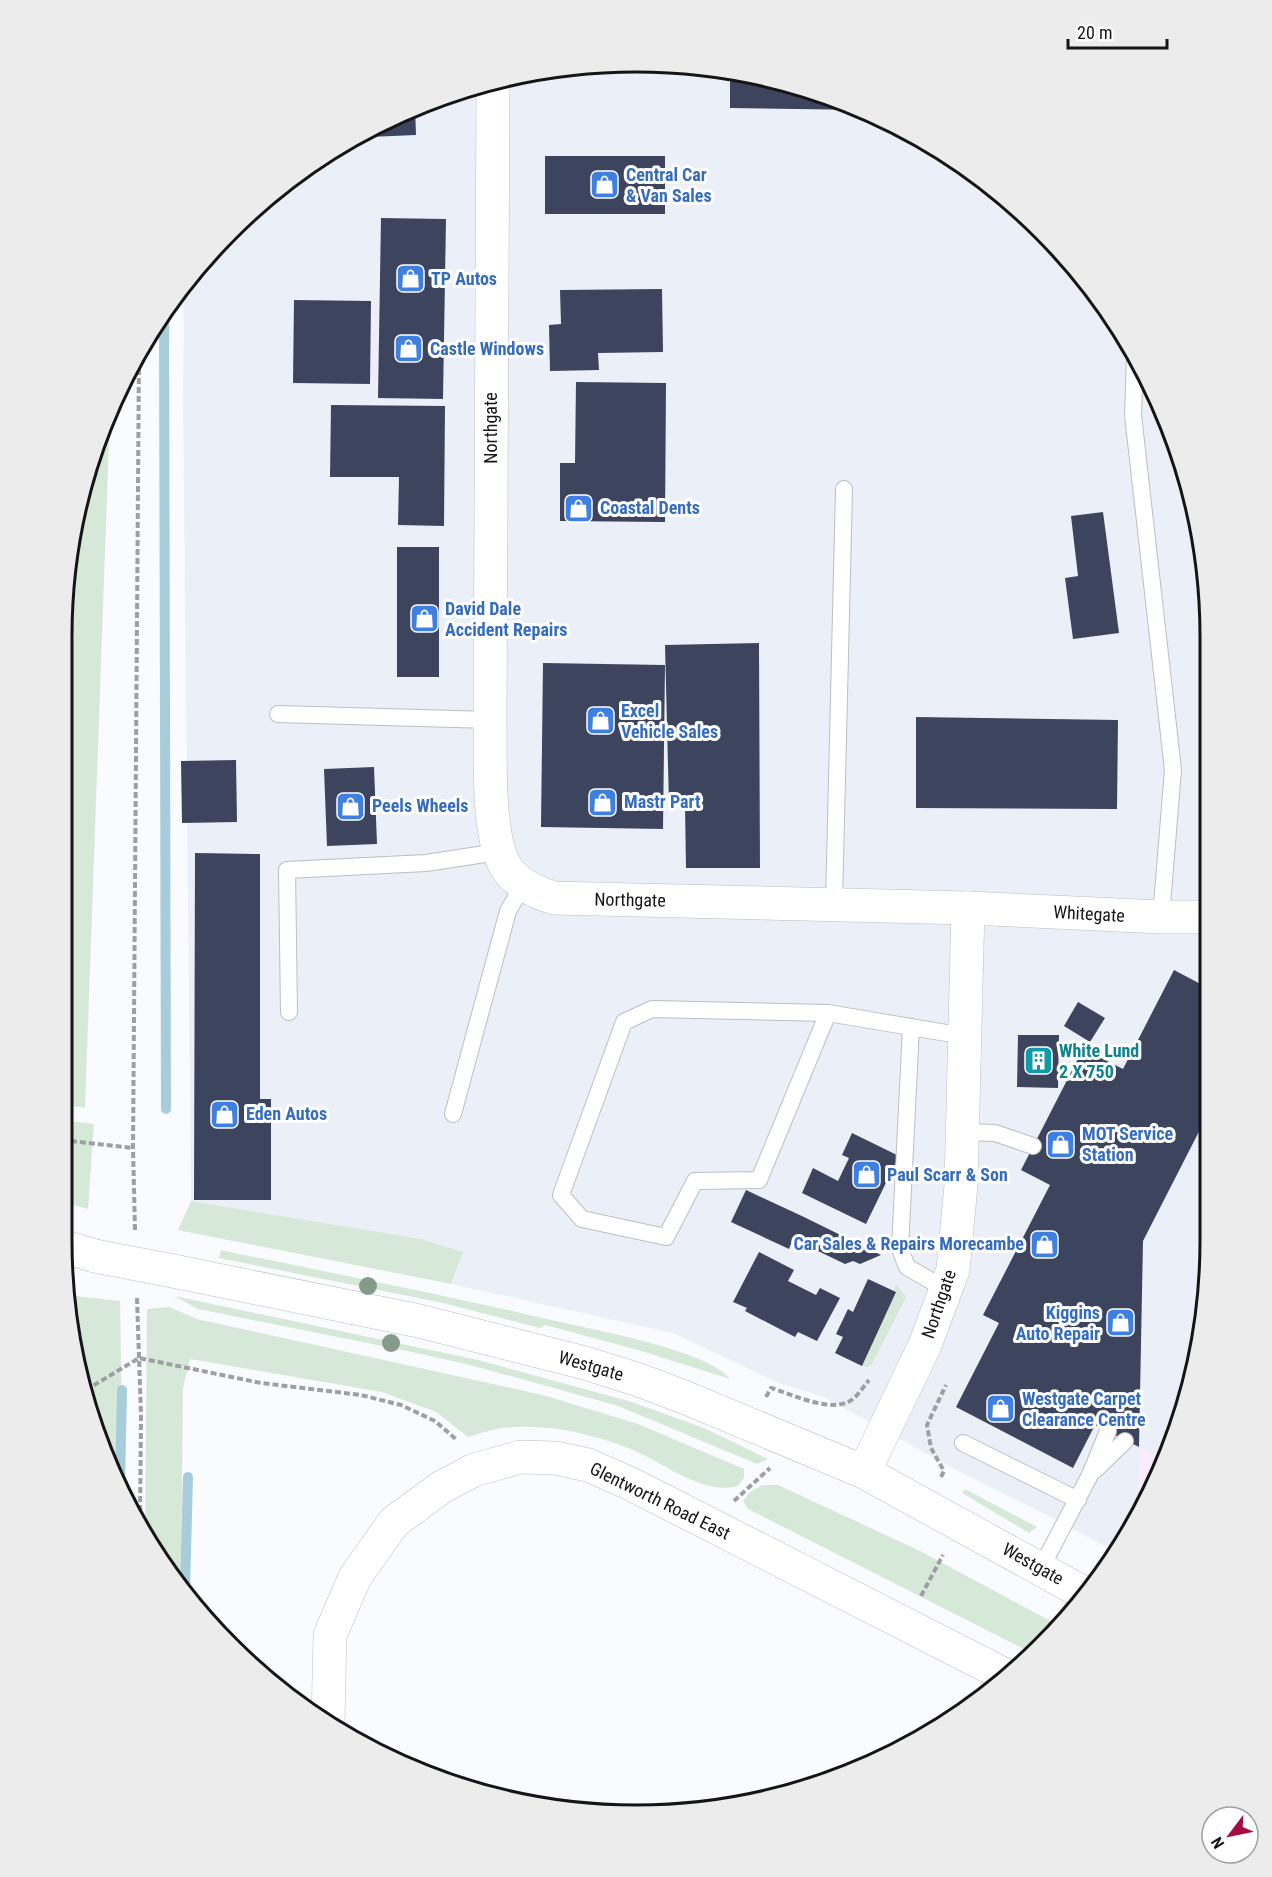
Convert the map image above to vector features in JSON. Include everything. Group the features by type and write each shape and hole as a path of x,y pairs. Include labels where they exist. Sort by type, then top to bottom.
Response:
{"street":[{"name":"Northgate","path":"493,90 490,720 492,804 498,852 508,871 540,894 554,898 968,908 961,1185 953,1270 925,1345 864,1472"},
{"name":"Whitegate","path":"968,908 1200,917"},
{"name":"Westgate","path":"72,1249 95,1256 419,1321 585,1363 684,1397 864,1472 1078,1590"},
{"name":"Glentworth Road East","path":"328,1713 330,1635 355,1576 394,1522 442,1487 474,1470 520,1457 555,1458 588,1466 631,1484 999,1672"}],"lane":[{"path":"1134,373 1133,415 1173,770 1161,917"},
{"path":"834,904 844,489"},
{"path":"279,714 490,720"},
{"path":"289,1012 287,870 426,863 498,852"},
{"path":"453,1114 508,911 524,884"},
{"path":"828,1013 759,1180 695,1181 666,1237 582,1219 561,1196 624,1022 652,1009 828,1013 964,1036"},
{"path":"911,1027 900,1249 907,1267 947,1290"},
{"path":"962,1132 995,1133 1033,1146"},
{"path":"1041,1568 1078,1500 1108,1431"},
{"path":"1090,1475 1125,1441"},
{"path":"963,1443 1078,1500"}],"path":[{"path":"136,1242 133,1148 139,371"},
{"path":"72,1141 133,1148"},
{"path":"137,1288 141,1415 140,1509"},
{"path":"91,1387 139,1358 261,1383 361,1395 401,1405 435,1421 459,1442 474,1470"},
{"path":"768,1394 771,1388 830,1406 852,1400 873,1376"},
{"path":"939,1481 944,1471 931,1448 927,1425 950,1377"},
{"path":"798,1405 801,1397"},
{"path":"709,1524 772,1467"},
{"path":"918,1602 943,1555"}],"shaded area":[{"path":"636,72 710,77 782,91 852,115 885,130 949,167 1008,212 1060,264 1105,323 1142,387 1157,420 1181,490 1195,562 1199,599 1199,1278 1189,1351 1170,1422 1157,1456 1141,1448 1137,1499 1109,1548 956,1470 824,1397 779,1383 673,1333 451,1284 463,1253 421,1239 191,1201 184,300 212,264 264,212 323,167 387,130 420,115 490,91 562,77"},
{"path":"1141,1448 1157,1456 1137,1499"}],"green space":[{"path":"109,436 85,1108 72,1106 73,599 83,526 91,490"},
{"path":"72,1121 94,1124 88,1209 72,1205"},
{"path":"191,1201 421,1239 463,1252 451,1284 178,1230"},
{"path":"221,1250 469,1301 647,1342 698,1359 718,1369 730,1379 638,1350 545,1325 540,1328 443,1303 219,1258"},
{"path":"896,1284 906,1297 872,1364 867,1367 862,1366 895,1292"},
{"path":"75,1296 120,1301 123,1474 91,1387"},
{"path":"174,1296 478,1360 632,1402 706,1429 768,1459 757,1464 618,1406 525,1380 407,1351 198,1309"},
{"path":"169,1307 197,1319 543,1395 638,1424 744,1469 744,1478 738,1486 724,1488 710,1486 682,1476 628,1448 567,1430 535,1427 503,1428 468,1437 436,1412 382,1392 190,1359 183,1388 181,1573 145,1518 147,1309"},
{"path":"762,1485 778,1485 918,1550 1052,1622 1025,1649 748,1509 743,1501 750,1492"},
{"path":"965,1489 1037,1527 1029,1533 962,1493"}],"building":[{"path":"730,80 782,91 837,110 730,108"},
{"path":"415,117 416,135 375,137"},
{"name":"Central Car & Van Sales","path":"545,156 665,156 665,214 545,214"},
{"path":"381,218 446,219 443,399 378,398"},
{"path":"662,289 663,352 598,353 599,370 550,371 549,325 561,324 560,290"},
{"path":"294,300 371,301 370,384 293,383"},
{"path":"576,382 666,383 665,522 560,521 560,463 575,463"},
{"path":"331,405 445,406 444,526 398,525 399,477 330,477"},
{"path":"1103,512 1119,633 1073,639 1065,578 1078,576 1071,516"},
{"path":"397,547 439,547 439,677 397,677"},
{"path":"759,643 760,868 686,868 685,805 669,805 665,645"},
{"path":"543,663 665,665 663,829 541,827"},
{"path":"916,717 1118,720 1117,809 916,808"},
{"path":"236,760 237,822 182,823 181,761"},
{"name":"Peels Wheels","path":"374,767 377,844 327,846 324,769"},
{"path":"195,853 260,854 260,1099 271,1099 271,1200 194,1200"},
{"path":"1174,970 1200,984 1200,1130 1143,1241 1139,1447 1095,1425 1073,1468 956,1407 999,1323 983,1315 1050,1185 1021,1170 1083,1049 1123,1069"},
{"path":"1078,1002 1105,1018 1090,1042 1064,1026"},
{"name":"White Lund 2 X 750","path":"1018,1035 1059,1035 1058,1088 1017,1087"},
{"name":"Paul Scarr & Son","path":"852,1133 899,1156 866,1224 802,1193 813,1168 838,1181 849,1158 842,1155"},
{"path":"746,1190 881,1255 860,1264 853,1261 845,1264 793,1239 789,1249 731,1222"},
{"path":"759,1252 794,1270 788,1281 816,1295 820,1288 840,1298 817,1341 798,1332 795,1337 745,1311 747,1308 733,1302"},
{"path":"868,1279 896,1292 862,1366 835,1353 843,1337 836,1334 848,1309 853,1312"}],"waterway":[{"path":"164,328 166,1109"},
{"path":"120,1469 122,1390"},
{"path":"185,1579 188,1477"}],"place":[{"name":"Central Car & Van Sales","path":"605,185"},
{"name":"TP Autos","path":"410,279"},
{"name":"Castle Windows","path":"409,349"},
{"name":"Coastal Dents","path":"579,508"},
{"name":"David Dale Accident Repairs","path":"424,619"},
{"name":"Excel Vehicle Sales","path":"600,721"},
{"name":"Mastr Part","path":"603,802"},
{"name":"Peels Wheels","path":"351,806"},
{"name":"White Lund 2 X 750","path":"1038,1061"},
{"name":"Eden Autos","path":"225,1114"},
{"name":"MOT Service Station","path":"1061,1144"},
{"name":"Paul Scarr & Son","path":"866,1175"},
{"name":"Car Sales & Repairs Morecambe","path":"1045,1244"},
{"name":"Kiggins Auto Repair","path":"1121,1323"},
{"name":"Westgate Carpet Clearance Centre","path":"1001,1409"}]}
